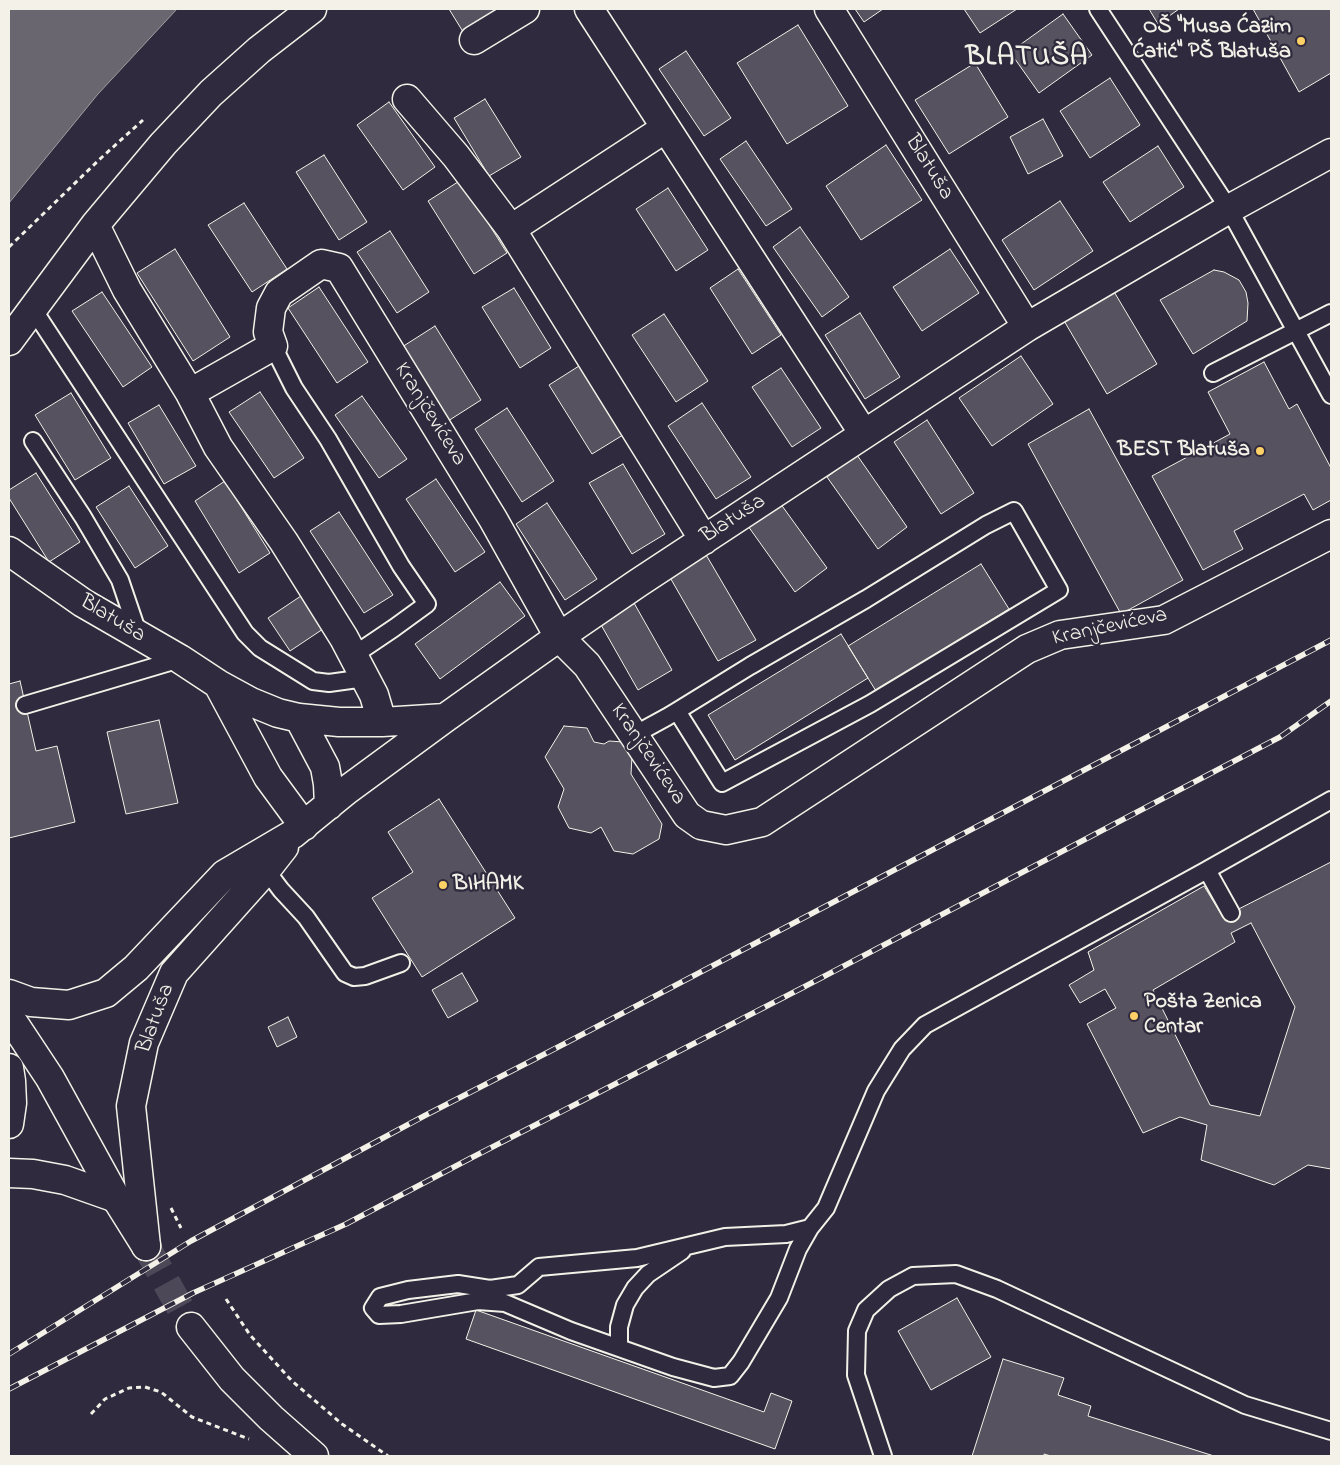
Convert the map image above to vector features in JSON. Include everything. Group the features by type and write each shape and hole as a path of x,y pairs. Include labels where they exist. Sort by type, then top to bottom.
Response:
{"street":[{"path":"9,341 95,225 163,144 211,93 259,50 312,9"},
{"path":"474,40 524,9"},
{"path":"589,9 864,434"},
{"name":"Blatuša","path":"829,9 1027,327"},
{"path":"407,99 456,156 511,229 704,540"},
{"path":"511,229 666,128"},
{"name":"Blatuša","path":"9,994 31,1002 69,1005 106,992 136,968 226,874 299,830 329,805 445,718 559,637 1027,327 1229,208 1331,153"},
{"path":"95,225 127,290 190,393 218,447 284,542 359,667 374,695 382,722"},
{"name":"Kranjčevićeva","path":"273,346 268,332 271,308 279,293 321,264 339,268 493,519 559,637 587,665 687,815 701,825 726,830 762,822 1027,649 1060,635 1164,620 1331,534"},
{"path":"190,393 273,346"},
{"name":"Blatuša","path":"9,551 83,603 180,659 218,684 251,702 278,713 299,718 339,722 382,722 445,718"},
{"name":"Blatuša","path":"218,684 299,830"},
{"path":"299,718 325,767 329,805"},
{"name":"Blatuša","path":"116,1198 146,1246 131,1106 144,1043 174,973 299,830"},
{"path":"9,1016 50,1078 116,1198"},
{"path":"9,1068 12,1103 9,1124"},
{"path":"9,1173 33,1174 65,1180 116,1198"},
{"path":"191,1326 232,1379 271,1418 314,1456"}],"lane":[{"path":"1098,9 1229,208 1331,395"},
{"path":"33,309 245,633 260,648 313,681 328,683 359,667 394,628 426,604 401,566 328,439 294,388 273,346"},
{"path":"1213,373 1331,313"},
{"path":"33,441 83,518 120,580 139,636"},
{"path":"634,734 677,711 750,666 858,604 986,525 1014,511 1059,590 870,704 722,783 677,711"},
{"path":"25,705 180,659"},
{"path":"810,1228 786,1234 725,1237 637,1258 539,1267 518,1285 490,1289 458,1284 408,1290 380,1297 373,1308 379,1315 478,1301 505,1304 673,1367 714,1378 730,1376 741,1362 778,1298 798,1248 810,1228 826,1208 876,1091 902,1049 925,1025 1331,800"},
{"path":"266,870 281,890 306,917 345,973 354,977 365,976 401,963"},
{"path":"1207,870 1231,913"},
{"path":"619,1348 619,1327 625,1305 635,1288 648,1274 691,1245"},
{"path":"883,1456 856,1375 857,1331 866,1310 889,1289 913,1276 956,1274 998,1288 1246,1405 1331,1431"}],"path":[{"path":"226,1299 250,1335 292,1381 342,1424 388,1456"},
{"path":"91,1414 105,1399 129,1388 145,1387 161,1392 192,1418 247,1437 254,1443"}],"shaded area":[{"path":"9,9 177,9 98,94 9,203"}],"building":[{"path":"449,9 506,9 465,35"},
{"path":"855,9 883,9 864,22"},
{"path":"964,9 1017,9 980,33"},
{"name":"OŠ \"Musa Ćazim Ćatić\" PŠ Blatuša","path":"1149,9 1179,9 1158,24"},
{"name":"OŠ \"Musa Ćazim Ćatić\" PŠ Blatuša","path":"1253,9 1331,9 1331,73 1299,92"},
{"path":"1063,14 1092,55 1039,93 1010,52"},
{"path":"798,25 848,106 787,144 737,63"},
{"path":"686,51 731,118 704,136 659,69"},
{"path":"975,63 1008,117 949,154 915,100"},
{"path":"1110,78 1140,125 1090,158 1060,111"},
{"path":"485,99 521,157 489,176 454,118"},
{"path":"389,102 435,167 403,190 357,125"},
{"path":"1043,119 1063,156 1028,174 1010,137"},
{"path":"746,141 792,209 766,226 720,159"},
{"path":"886,145 922,200 861,240 826,186"},
{"path":"1158,146 1184,187 1130,222 1103,182"},
{"path":"324,155 367,222 339,240 296,172"},
{"path":"461,180 507,253 474,274 428,201"},
{"path":"668,188 708,250 676,271 636,209"},
{"path":"1060,201 1093,251 1034,290 1002,240"},
{"path":"244,203 287,269 252,292 208,225"},
{"path":"800,227 849,297 822,317 773,247"},
{"path":"390,231 429,292 397,313 357,252"},
{"path":"175,249 230,337 193,361 137,273"},
{"path":"950,249 979,293 922,331 893,287"},
{"path":"738,269 781,335 752,354 710,288"},
{"path":"1214,270 1224,272 1239,280 1246,292 1248,303 1247,321 1193,354 1160,300"},
{"path":"319,287 368,362 337,383 288,308"},
{"path":"514,288 551,348 520,368 482,307"},
{"path":"1113,290 1157,364 1107,394 1063,319"},
{"path":"102,292 152,367 123,387 72,311"},
{"path":"860,313 900,377 865,399 825,335"},
{"path":"664,314 708,381 676,402 632,335"},
{"path":"435,326 481,400 448,421 402,347"},
{"path":"1021,356 1053,404 992,446 959,398"},
{"name":"BEST Blatuša","path":"1264,362 1289,409 1297,404 1331,468 1331,500 1313,510 1304,494 1234,531 1243,549 1203,570 1152,476 1230,434 1208,392"},
{"path":"579,366 623,435 592,454 549,385"},
{"path":"781,368 821,428 792,447 752,387"},
{"path":"260,392 304,458 274,478 229,412"},
{"path":"71,393 111,458 75,480 35,415"},
{"path":"362,396 407,459 379,478 335,415"},
{"path":"702,403 751,477 716,499 668,426"},
{"path":"159,405 196,466 164,484 128,423"},
{"path":"507,408 554,481 522,502 475,429"},
{"path":"1089,409 1183,580 1121,614 1028,444"},
{"path":"927,420 974,493 941,514 894,442"},
{"path":"857,455 907,527 878,549 827,477"},
{"path":"623,464 665,534 632,554 589,483"},
{"path":"36,473 80,542 49,562 9,498 9,490"},
{"path":"436,479 485,552 455,572 406,499"},
{"path":"225,481 270,553 239,573 195,501"},
{"path":"129,486 168,546 135,568 96,507"},
{"path":"547,503 597,579 565,600 516,524"},
{"path":"780,503 827,568 795,592 748,526"},
{"path":"339,512 393,595 364,613 310,531"},
{"path":"705,553 756,640 718,661 668,574"},
{"path":"981,564 1009,609 876,691 848,646"},
{"path":"500,582 525,616 440,679 415,644"},
{"path":"301,596 323,629 290,651 268,618"},
{"path":"634,603 672,670 638,690 600,623"},
{"path":"841,634 868,678 735,760 708,715"},
{"path":"20,681 36,751 57,746 75,822 9,838 9,684"},
{"path":"159,720 178,803 126,814 107,732"},
{"path":"564,726 587,728 594,742 604,744 609,741 624,742 632,756 631,774 662,824 659,839 633,854 614,851 601,827 591,833 569,828 558,807 564,789 545,757"},
{"name":"BIHAMK","path":"439,799 515,918 422,977 372,898 413,872 388,832"},
{"name":"Pošta Zenica Centar","path":"1331,862 1331,1169 1308,1165 1274,1185 1201,1160 1207,1125 1180,1117 1143,1133 1087,1024 1116,1008 1105,989 1080,1003 1069,985 1094,970 1088,952 1204,886 1223,917","holes":["1251,923 1295,1007 1260,1116 1210,1105 1153,990 1235,942 1231,933"]},
{"path":"462,973 478,1001 448,1018 432,990"},
{"path":"288,1017 297,1037 277,1047 268,1027"},
{"path":"957,1298 991,1357 931,1390 898,1331"},
{"path":"476,1310 764,1412 771,1393 792,1401 775,1449 466,1339"},
{"path":"1003,1359 1064,1378 1058,1395 1091,1406 1088,1416 1214,1456 1051,1456 1044,1454 1044,1456 972,1456"}],"tunnel":[{"path":"146,1246 191,1327"}],"railway":[{"path":"9,1354 191,1241 424,1116 1331,640"},
{"path":"9,1389 193,1293 346,1224 800,989 1280,737 1331,701"}],"place":[{"name":"OŠ \"Musa Ćazim Ćatić\" PŠ Blatuša","path":"1301,41"},
{"name":"BEST Blatuša","path":"1260,451"},
{"name":"BIHAMK","path":"443,885"},
{"name":"Pošta Zenica Centar","path":"1134,1016"}],"district":[{"name":"BLATUŠA","path":"1027,59"}]}
